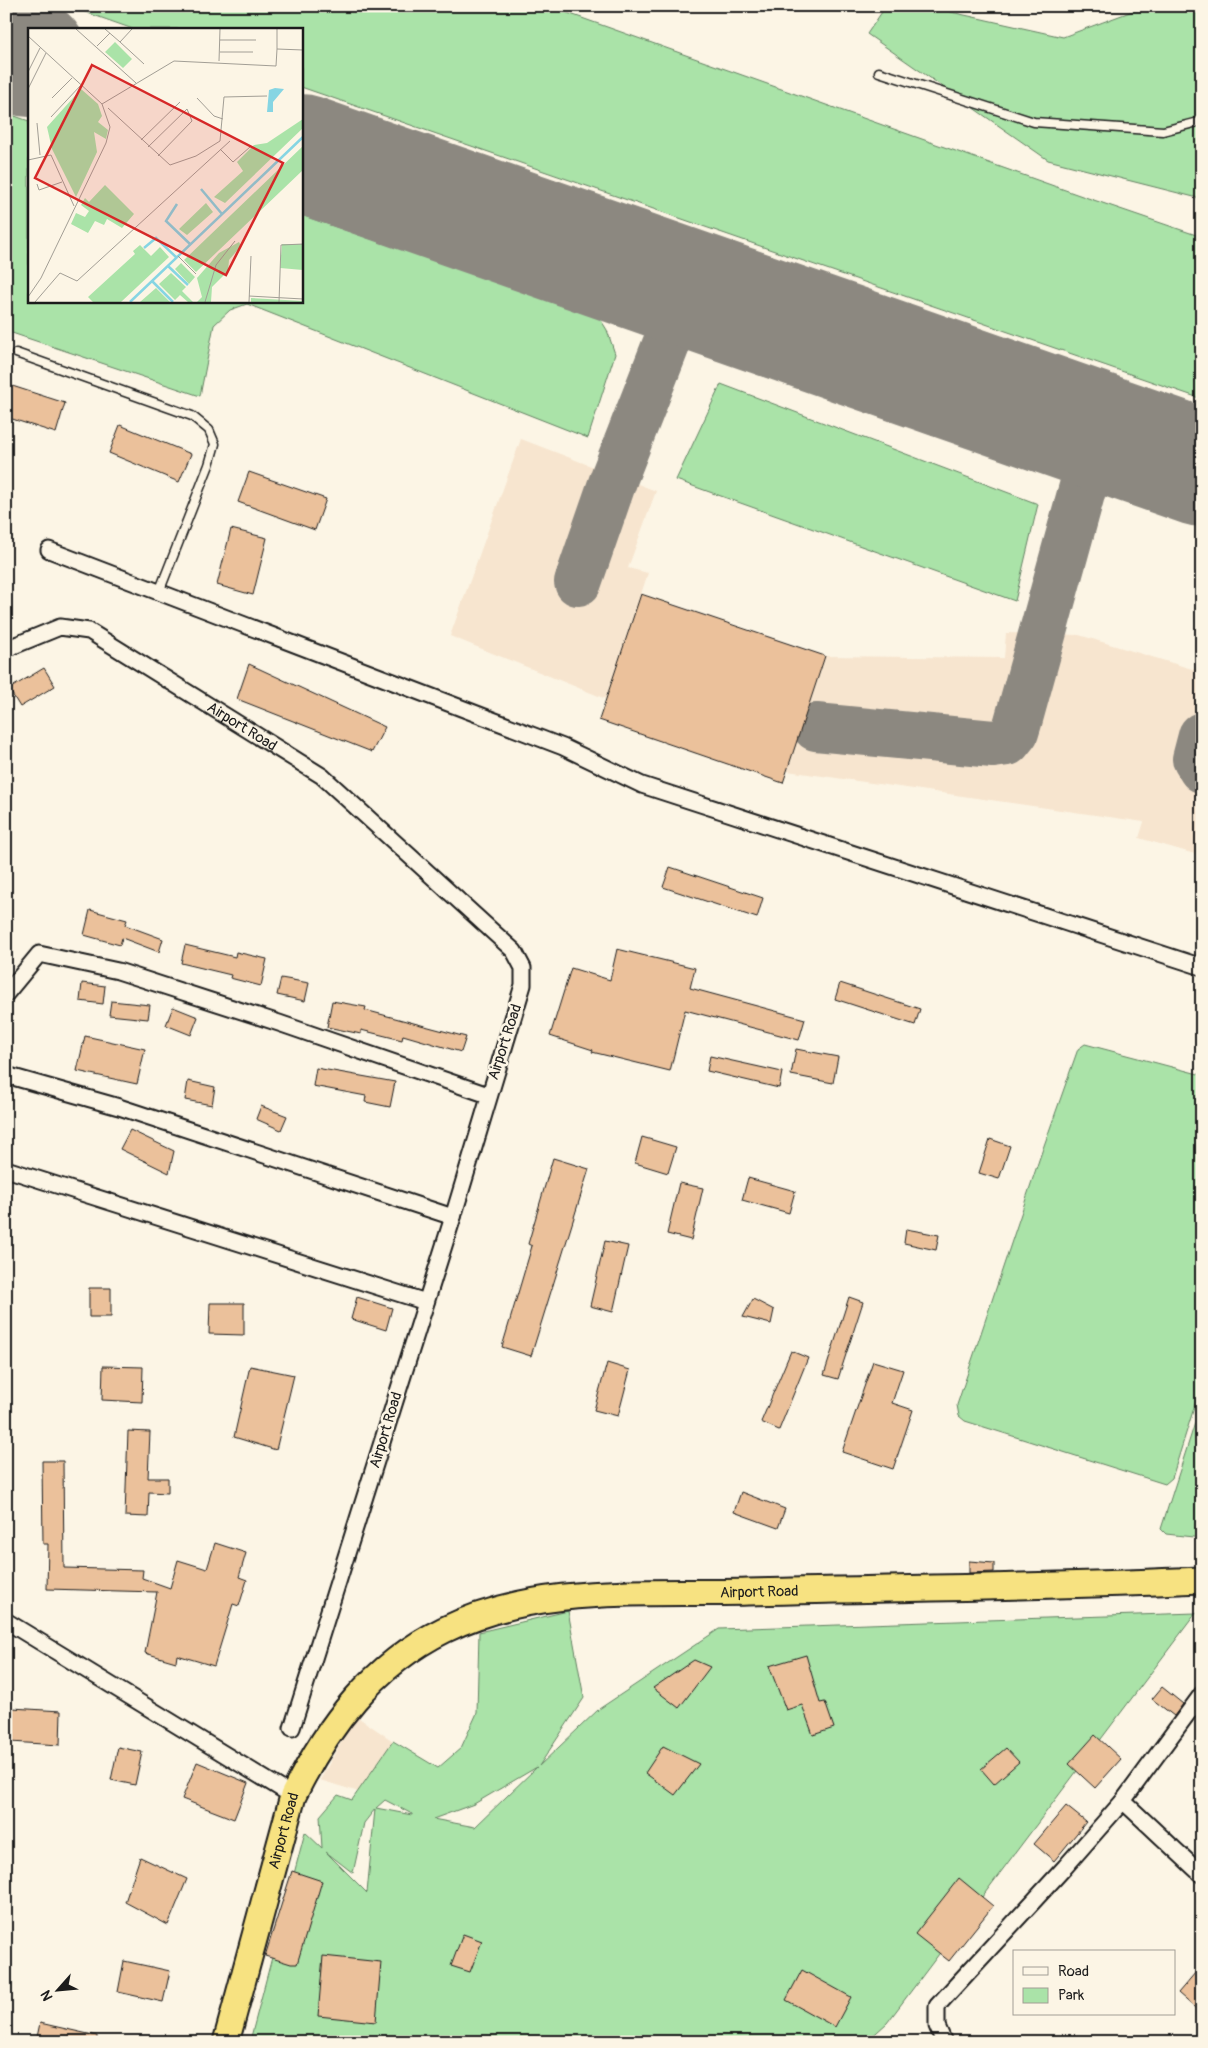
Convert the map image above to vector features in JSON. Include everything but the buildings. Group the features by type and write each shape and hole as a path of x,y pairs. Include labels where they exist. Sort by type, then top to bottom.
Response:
{"highway":[{"name":"Airport Road","path":"226,2042 293,1796 313,1757 346,1709 366,1686 393,1661 445,1630 479,1616 522,1603 599,1593 703,1593 1069,1586 1202,1580"}],"street":[{"path":"49,550 563,748 642,785 1202,967"},
{"name":"Airport Road","path":"6,649 60,627 89,632 322,776 514,951 522,968 523,986 488,1095 453,1217 292,1728"},
{"path":"6,994 39,954 118,971 279,1023 488,1095"},
{"path":"6,1075 118,1107 453,1217"},
{"path":"6,1169 426,1302"},
{"path":"6,1621 293,1796"},
{"path":"944,2042 938,2026 937,2006 1066,1867 1123,1801 1202,1694"},
{"path":"1123,1801 1202,1875"}],"lane":[{"path":"879,72 1034,122 1163,130 1202,121"},
{"path":"16,353 192,416 209,430 215,444 210,464 159,592"}],"shaded area":[{"path":"521,439 656,491 628,568 648,573 606,699 450,636"},
{"path":"1006,633 1079,635 1202,672 1202,856 1139,838 1144,822 787,771 825,656 1004,658"},
{"path":"356,1716 393,1741 359,1792 320,1780"}],"green space":[{"path":"68,6 548,6 1202,237 1202,399 302,87 302,28 130,28"},
{"path":"886,6 924,6 1063,37 1146,6 1181,6 1202,13 1202,199 1048,160 867,34"},
{"path":"6,113 28,121 28,302 302,302 302,215 599,317 607,330 615,354 588,438 247,304 230,310 214,325 200,396 6,331"},
{"path":"721,384 1038,504 1015,601 676,480"},
{"path":"1085,1044 1202,1075 1202,1382 1172,1478 1165,1484 965,1421 959,1416 957,1405 1078,1049"},
{"path":"1202,1401 1202,1538 1166,1534 1161,1529"},
{"path":"568,1611 584,1698 539,1766 599,1709 719,1629 1196,1613 887,2023 866,2042 265,2042 251,2037 305,1832 322,1848 320,1816 338,1795 352,1800 393,1741 438,1768 461,1748 477,1713 479,1632","holes":["537,1767 475,1827 433,1819 474,1804","385,1800 412,1815 376,1808","375,1809 367,1893 326,1852 353,1873 364,1823"]}],"taxiway":[{"path":"578,582 615,475 680,309 686,301 704,294"},
{"path":"816,727 993,744 1007,742 1015,732 1018,722 1098,432"},
{"path":"1202,736 1196,759 1202,769"}],"runway":[{"path":"6,50 28,58"},
{"path":"302,153 1202,468"}]}
